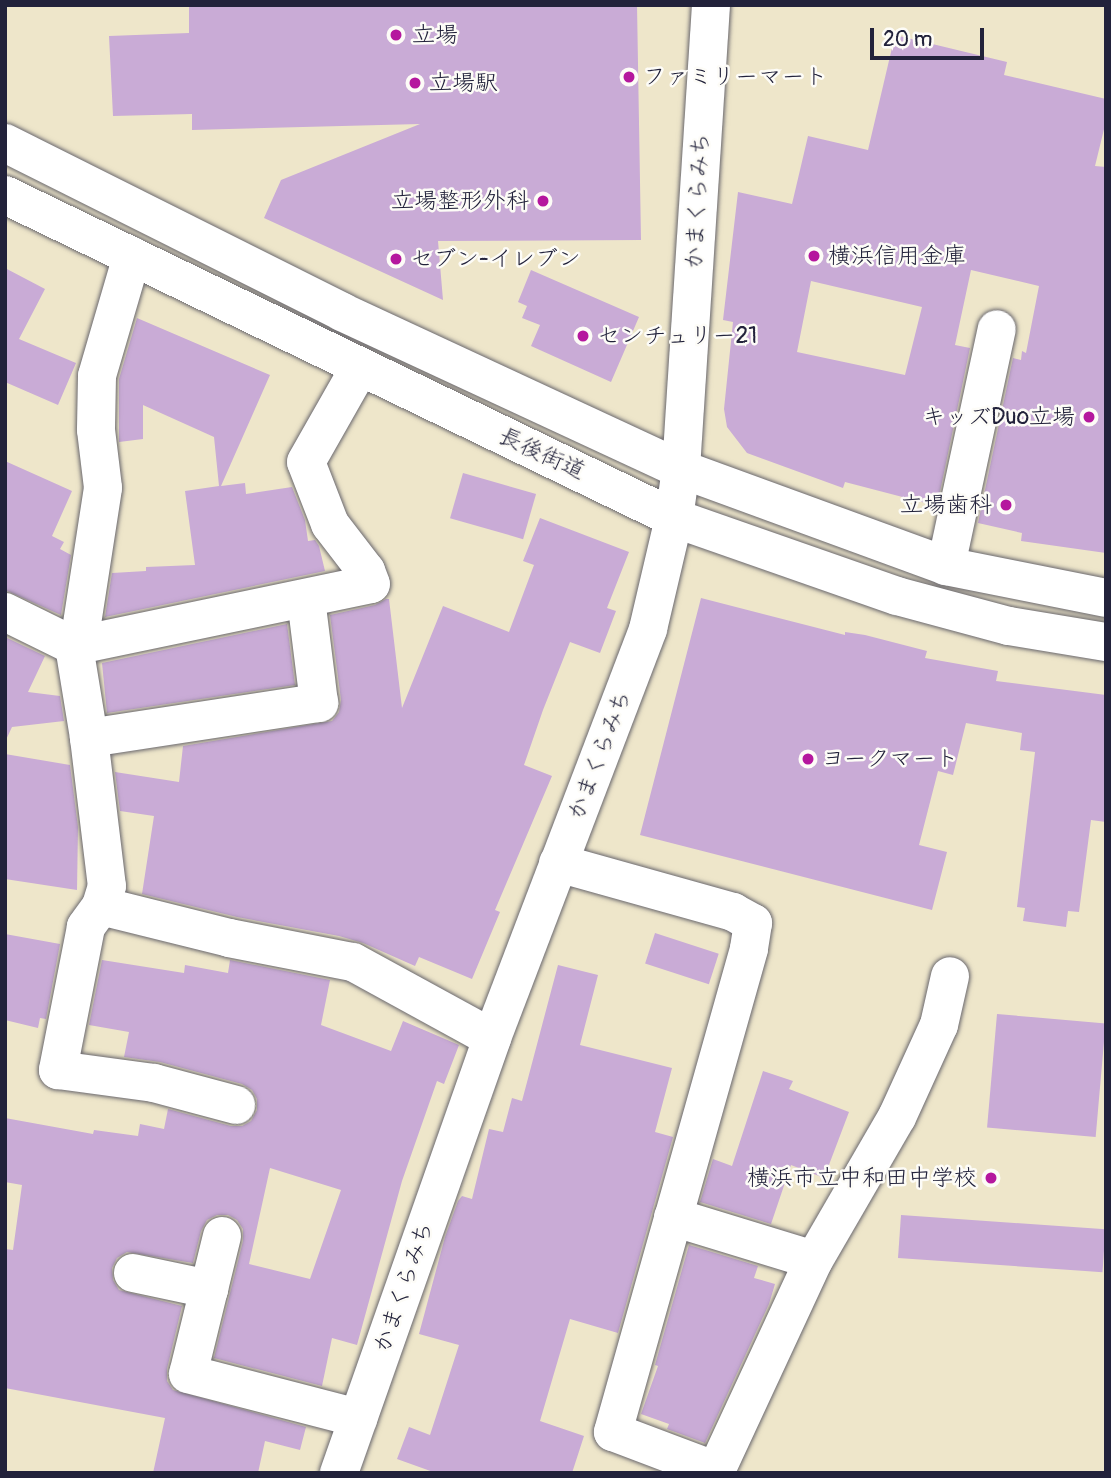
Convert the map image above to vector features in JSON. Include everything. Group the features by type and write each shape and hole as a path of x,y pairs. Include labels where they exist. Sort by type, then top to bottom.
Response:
{"street":[{"name":"かまくらみち","path":"339,1473 492,1038 648,629 674,517 681,469 711,5"},
{"name":"長後街道","path":"5,143 342,312 681,469 946,566 1106,598"},
{"name":"長後街道","path":"5,195 674,517 897,596 1009,626 1106,642"},
{"path":"132,256 97,376 96,430 103,488 81,630 74,646 89,738 107,886 101,906 86,927 58,1070 154,1083 236,1105"},
{"path":"946,566 997,330"},
{"path":"9,623 74,646 371,584 366,571 330,524 306,462 360,367"},
{"path":"89,738 319,703 306,599"},
{"path":"558,863 733,912 753,923 749,949 613,1432 716,1472 814,1261 897,1118 939,1025 950,976"},
{"path":"101,906 229,938 353,962 492,1038"},
{"path":"673,1217 814,1261"},
{"path":"222,1236 188,1374 358,1418"},
{"path":"133,1273 209,1289"}],"building":[{"path":"189,5 637,5 641,240 438,241 443,300 264,218 281,180 420,124 192,130 192,114 113,116 109,36 189,33"},
{"path":"895,35 1007,62 1004,75 1106,99 1106,121 1095,166 1106,167 1106,553 1021,541 1022,533 978,523 1013,358 1021,360 1022,351 1026,353 1039,286 971,270 955,345 970,348 937,506 845,482 843,488 747,453 727,427 724,409 733,322 723,320 738,192 792,204 808,136 868,150","holes":["811,281 922,307 905,375 797,352"]},
{"path":"5,268 45,289 19,339 76,363 58,405 5,382"},
{"name":"センチュリー21","path":"531,270 639,317 611,382 531,346 540,325 522,318 527,306 518,302"},
{"path":"137,318 270,375 221,486 245,483 246,494 292,487 305,520 308,541 315,540 319,546 325,571 105,617 112,573 146,571 146,567 195,565 185,491 219,486 214,437 143,405 143,439 119,442 119,379"},
{"path":"5,461 72,491 52,536 64,542 60,549 71,555 61,615 5,590"},
{"path":"463,473 536,494 523,539 450,518"},
{"path":"540,518 629,552 607,608 616,611 600,653 570,642 543,710 524,765 552,776 495,910 500,912 472,979 419,957 415,966 363,943 339,936 237,917 142,894 154,816 120,811 115,772 179,782 183,746 332,721 339,712 341,700 330,615 375,605 386,599 389,599 402,708 443,606 509,632 534,565 523,561"},
{"name":"ヨークマート","path":"701,598 845,635 845,632 865,635 927,651 925,658 998,671 996,681 1106,695 1106,822 1091,820 1079,912 1068,911 1066,927 1023,921 1025,908 1017,907 1035,752 1020,750 1022,733 966,723 953,775 938,771 919,845 947,852 932,910 640,835"},
{"path":"287,624 295,685 107,713 102,663"},
{"path":"5,637 45,656 28,692 60,696 64,721 12,727 5,742"},
{"path":"5,754 70,765 78,827 77,890 5,879"},
{"path":"655,933 719,954 709,984 645,963"},
{"path":"5,934 60,944 46,1019 40,1018 38,1028 5,1020"},
{"path":"102,960 184,973 185,965 228,973 230,960 330,980 321,1025 391,1051 403,1021 459,1045 444,1084 437,1081 402,1181 357,1345 332,1338 322,1386 214,1358 243,1241 243,1229 237,1220 228,1215 217,1215 207,1220 201,1231 193,1263 127,1252 117,1258 112,1268 113,1280 119,1290 182,1306 167,1369 167,1381 173,1390 306,1427 300,1450 265,1441 258,1473 153,1473 165,1418 5,1388 5,1249 13,1250 22,1185 5,1182 5,1118 93,1134 94,1130 138,1136 140,1124 164,1129 168,1109 231,1126 242,1126 251,1121 257,1110 257,1099 252,1090 242,1084 160,1062 124,1057 129,1032 89,1025","holes":["270,1168 341,1190 310,1279 249,1264"]},
{"path":"558,965 598,975 580,1045 672,1068 655,1132 673,1137 618,1333 570,1319 540,1421 584,1436 572,1473 436,1473 397,1459 409,1427 430,1435 459,1345 419,1334 445,1237 458,1201 462,1196 472,1199 489,1129 503,1132 512,1098 522,1101"},
{"path":"997,1014 1106,1023 1096,1137 987,1128"},
{"path":"763,1071 793,1081 789,1089 849,1112 824,1178 791,1165 771,1224 700,1202 713,1159 732,1166"},
{"path":"901,1215 1106,1229 1103,1272 898,1258"},
{"path":"689,1245 758,1266 754,1278 775,1284 769,1304 705,1443 667,1429 669,1424 641,1414 658,1366 655,1365"}],"place":[{"name":"立場","path":"396,35"},
{"name":"ファミリーマート","path":"629,77"},
{"name":"立場駅","path":"415,83"},
{"name":"立場整形外科","path":"543,201"},
{"name":"横浜信用金庫","path":"814,256"},
{"name":"セブン-イレブン","path":"396,259"},
{"name":"センチュリー21","path":"583,336"},
{"name":"キッズDuo立場","path":"1089,417"},
{"name":"立場歯科","path":"1006,505"},
{"name":"ヨークマート","path":"808,759"},
{"name":"横浜市立中和田中学校","path":"991,1178"}]}
